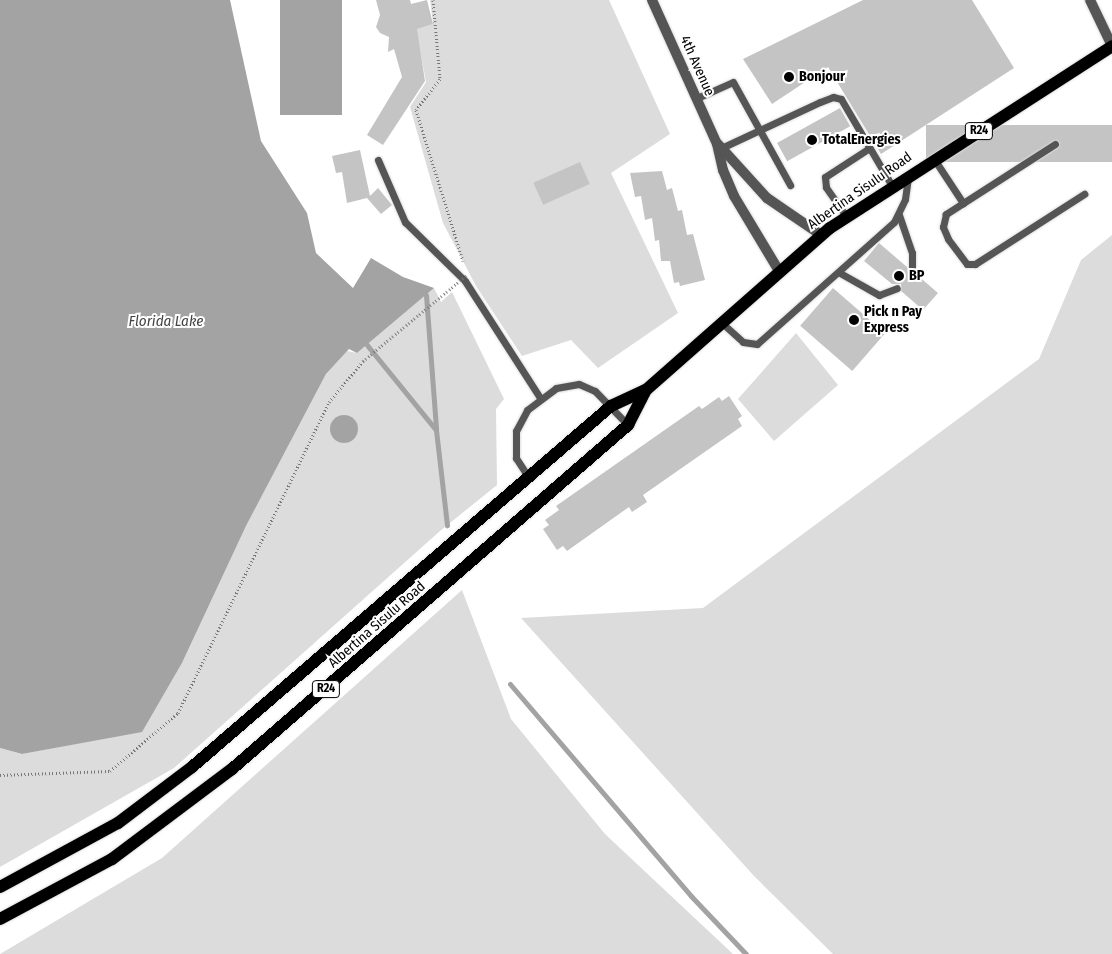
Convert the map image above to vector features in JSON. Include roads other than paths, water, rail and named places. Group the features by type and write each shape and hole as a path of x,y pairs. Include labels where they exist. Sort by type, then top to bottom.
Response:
{"main road":[{"name":"Albertina Sisulu Road","path":"0,886 118,823 192,767 530,478 611,406 646,390 779,271 846,216 1112,46"},
{"name":"Albertina Sisulu Road","path":"0,919 112,859 166,821 320,694 628,425 646,390"}],"street":[{"name":"4th Avenue","path":"652,0 719,147 734,196 779,271"},
{"path":"1090,0 1112,46"},
{"name":"4th Avenue","path":"719,147 766,198 821,235"}],"lane":[{"path":"697,98 733,82 790,185"},
{"path":"719,147 833,97 841,99 862,131 868,149 892,186"},
{"path":"1055,144 946,214 943,226 953,246 967,264 971,264 1084,194"},
{"path":"846,216 826,187 825,177 868,149"},
{"path":"934,159 963,202"},
{"path":"378,160 405,222 465,281 540,398"},
{"path":"722,322 742,342 757,344 840,273 899,216 905,199 908,175"},
{"path":"899,216 912,253 912,271"},
{"path":"840,273 879,295 896,288"},
{"path":"530,478 516,458 515,441 520,420 540,398 556,388 580,384 595,391 628,425"}],"water":[{"name":"Florida Lake","path":"0,0 230,0 261,141 307,213 316,253 353,288 371,258 403,277 434,288 357,353 349,349 326,374 246,526 182,663 142,732 22,754 0,748"},
{"path":"280,0 342,0 342,115 280,115"},
{"path":"344,415 354,419 358,429 354,439 344,443 334,439 330,429 334,419"}],"waterway":[{"path":"426,295 436,429"},
{"path":"367,345 436,430 447,525"},
{"path":"510,684 691,896 746,954"}],"place":[{"name":"Bonjour","path":"789,77"},
{"name":"TotalEnergies","path":"812,140"},
{"name":"BP","path":"899,276"},
{"name":"Pick n Pay Express","path":"854,320"}]}
